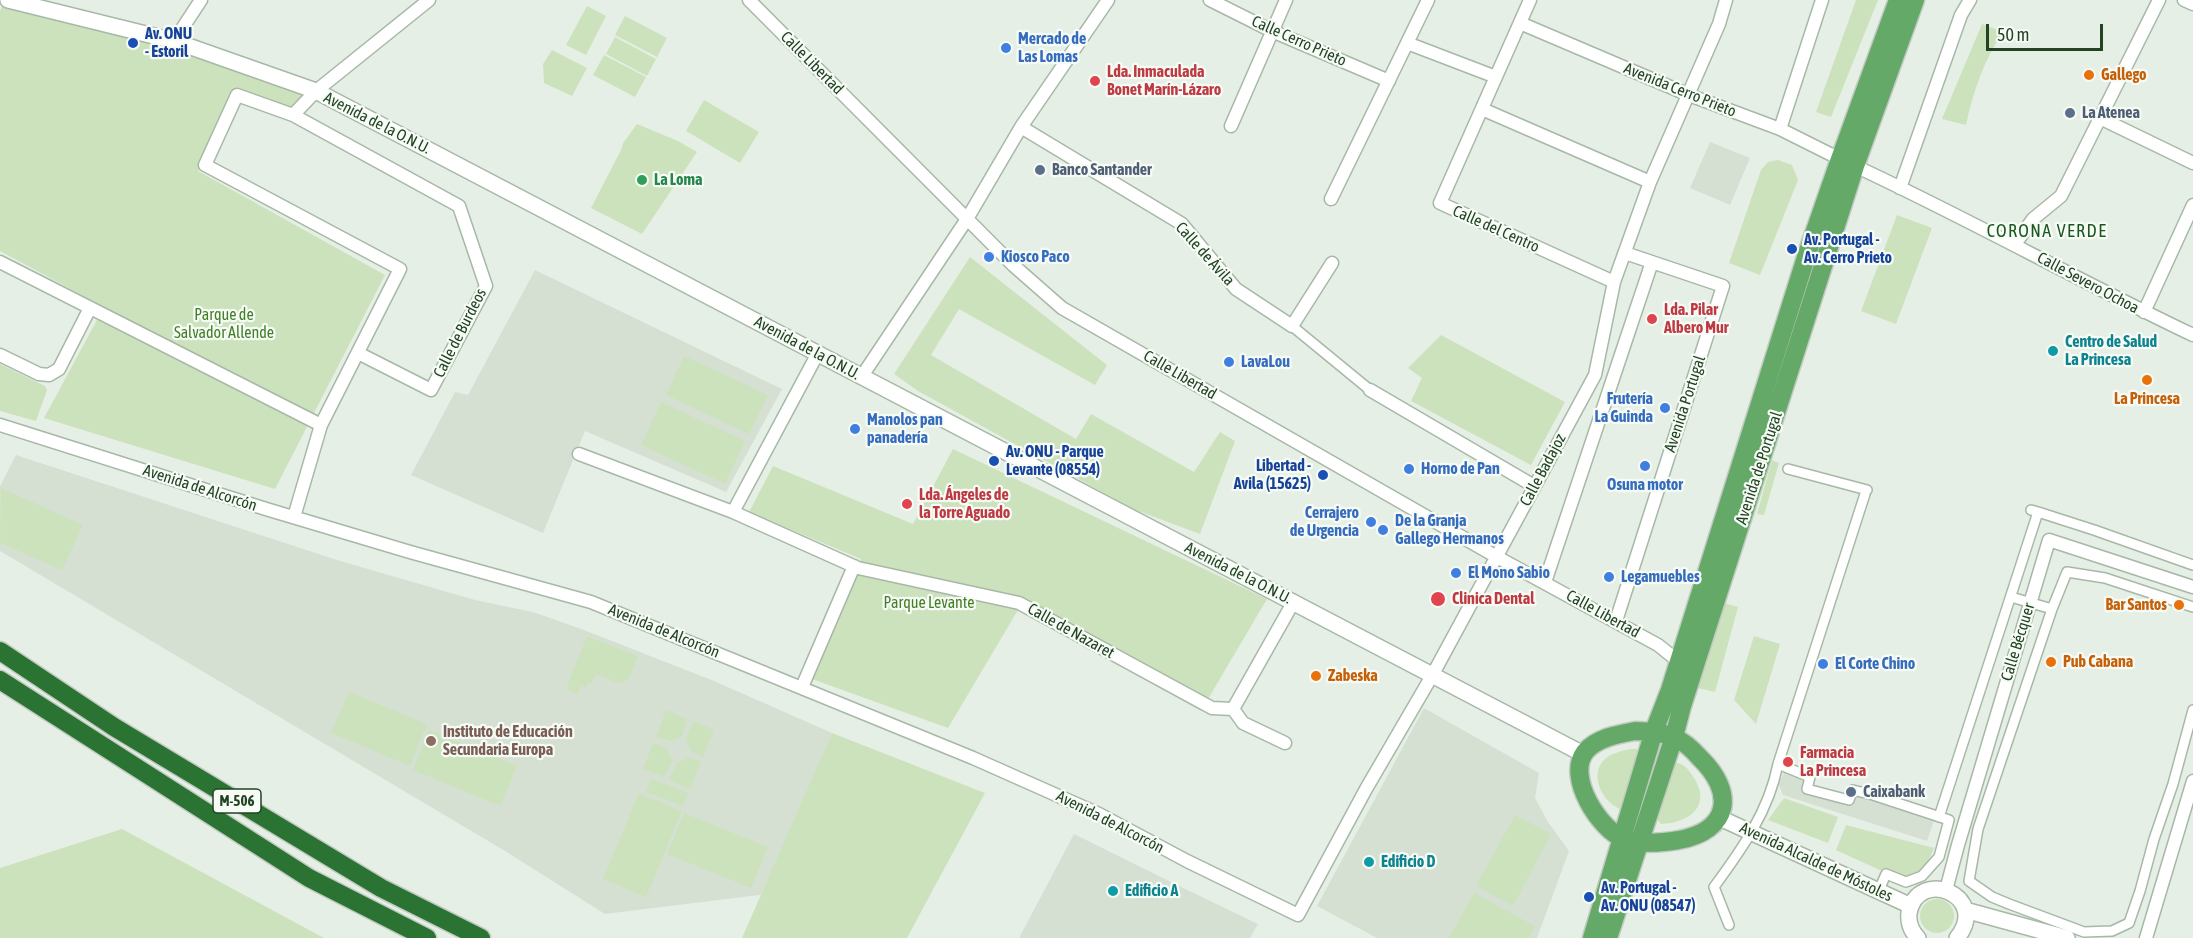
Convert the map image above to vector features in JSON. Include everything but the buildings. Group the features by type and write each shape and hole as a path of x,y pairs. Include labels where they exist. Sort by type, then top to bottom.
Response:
{"highway":[{"name":"M-506","path":"0,651 114,727 381,888 481,938"},
{"name":"M-506","path":"0,680 309,878 427,938"}],"main road":[{"name":"Avenida de Portugal","path":"1592,938 1674,737 1898,0"},
{"name":"Avenida de Portugal","path":"1608,938 1654,731 1847,162 1915,0"},
{"name":"Avenida Alcalde de Móstoles","path":"1631,841 1681,840 1713,826 1720,818 1723,809 1722,795 1716,778 1691,749 1674,737 1654,731"},
{"path":"1631,841 1602,821 1589,806 1582,788 1580,765 1583,754 1589,747 1617,734 1654,731"}],"street":[{"name":"Avenida de la O.N.U.","path":"8,0 174,41 316,91 1583,754"},
{"path":"174,41 201,0"},
{"path":"293,116 316,91 429,0"},
{"name":"Calle Libertad","path":"749,0 1013,265 1062,308 1658,645 1678,661"},
{"path":"861,376 968,219 1022,127 1108,0"},
{"name":"Calle Cerro Prieto","path":"1210,0 1272,31 1389,81"},
{"path":"1231,126 1286,0"},
{"path":"1331,199 1428,0"},
{"path":"1530,0 1482,109 1650,182"},
{"name":"Calle Badajoz","path":"1298,915 1366,789 1433,674 1595,375 1614,282 1650,182 1719,24 1726,0"},
{"path":"1780,129 1822,0"},
{"path":"1900,188 1961,15 1970,0"},
{"path":"2015,244 2033,219 2061,196 2159,0"},
{"path":"2184,0 2193,4"},
{"name":"Avenida Cerro Prieto","path":"1520,23 1689,95 1780,129 1847,162"},
{"path":"1407,43 1496,77"},
{"name":"Calle de Burdeos","path":"294,517 321,425 399,268 205,165 237,95 293,116 459,206 486,286 431,390 358,353"},
{"name":"Calle del Centro","path":"1482,109 1440,203 1614,282"},
{"path":"2100,118 2193,163"},
{"name":"Calle de Ávila","path":"1022,127 1182,224 1236,289 1292,326"},
{"name":"Calle Severo Ochoa","path":"1847,162 2193,335"},
{"path":"2144,312 2193,205"},
{"name":"Avenida Portugal","path":"1616,621 1723,286 1625,253"},
{"path":"0,262 321,425"},
{"name":"Calle Badajoz","path":"1545,582 1652,262"},
{"path":"1332,263 1292,326 1370,390 1534,486"},
{"path":"0,355 39,375 50,375 59,369 90,308"},
{"path":"733,512 818,353"},
{"name":"Avenida de Alcorcón","path":"0,425 294,517 591,602 973,758 1099,814 1187,861 1298,915"},
{"name":"Calle de Nazaret","path":"579,454 733,512 854,566 1019,603 1212,708 1233,709"},
{"path":"1729,925 1714,887 1739,853 1761,816 1774,784 1778,764 1866,492 1788,470"},
{"path":"1879,890 1886,874 1906,882 1922,876 1939,856 1944,818 2035,511 2193,565"},
{"name":"Calle Bécquer","path":"1946,890 2049,540 2193,587"},
{"path":"802,687 854,566"},
{"path":"2193,607 2105,578 2067,572 2052,609 1978,829 1969,869 1969,881 1992,897 2057,924 2084,932 2112,931 2129,923 2173,784 2193,710"},
{"path":"2011,597 2052,609"},
{"path":"1285,743 1243,723 1233,709 1294,601"},
{"path":"1778,764 1810,777 1807,789 1849,800 1854,790 1978,829"},
{"path":"2146,938 2193,781"},
{"name":"Avenida Alcalde de Móstoles","path":"1720,818 1911,906"},
{"path":"1918,938 1910,925 1911,906 1917,897 1926,891 1936,889 1946,890 1961,901 1965,910 1966,921 1963,931 1957,938"},
{"path":"1965,910 1991,915 2067,938"}],"shaded area":[{"path":"1710,142 1750,158 1730,205 1690,188"},
{"path":"535,270 782,389 726,492 585,431 543,533 411,475 455,392 468,395"},
{"name":"Instituto de Educación Secundaria Europa","path":"16,455 337,560 475,600 533,612 714,681 832,733 767,894 605,914 505,851 0,551 0,486"},
{"path":"1424,708 1539,773 1535,798 1548,822 1569,851 1537,938 1377,938 1317,906"},
{"path":"1785,769 1810,777 1807,788 1849,800 1853,790 1936,815 1927,841 1783,795 1779,785"},
{"path":"1074,834 1258,924 1250,938 1019,938"}],"green space":[{"name":"Parque de Salvador Allende","path":"5,0 222,57 316,91 291,110 235,91 198,171 385,275 275,489 44,418 104,307 0,251 0,11"},
{"path":"1856,0 1878,0 1831,117 1816,112"},
{"path":"587,6 606,16 586,55 566,45"},
{"path":"625,16 667,38 657,57 615,35"},
{"path":"1982,24 2003,32 1980,77 1966,125 1942,119"},
{"path":"615,37 656,59 647,76 606,54"},
{"path":"552,50 587,68 572,96 544,83 543,64"},
{"path":"604,55 646,77 635,97 593,75"},
{"path":"704,100 759,132 740,163 686,131"},
{"name":"La Loma","path":"637,124 678,141 697,152 642,234 591,208 623,143"},
{"path":"1778,160 1792,165 1798,180 1760,275 1729,263 1761,170 1768,162"},
{"path":"1897,215 1932,228 1896,324 1861,311"},
{"path":"970,257 1107,365 1095,385 959,309 931,355 1076,439 1091,414 1194,472 1220,432 1235,441 1200,534 1133,509 918,391 894,374"},
{"path":"1441,335 1565,402 1531,465 1411,401 1422,378 1408,368"},
{"path":"684,356 768,395 749,434 666,395"},
{"path":"0,364 45,386 47,390 36,421 0,411"},
{"path":"661,402 745,441 725,484 641,445"},
{"name":"Parque Levante","path":"953,449 1267,599 1201,711 1018,610 948,728 812,679 861,559 749,512 773,466 913,524"},
{"path":"1772,460 1779,463 1764,515 1757,514"},
{"path":"1,488 83,525 62,570 0,543"},
{"path":"1724,603 1738,607 1715,692 1698,688"},
{"path":"587,636 638,656 628,680 618,683 596,674 592,683 588,682 586,688 581,686 578,694 566,689"},
{"path":"1754,636 1780,644 1756,724 1734,700"},
{"path":"349,692 427,724 410,766 331,733"},
{"path":"666,710 687,719 682,736 671,741 656,737"},
{"path":"693,721 714,730 703,757 691,751 686,739"},
{"path":"429,730 517,766 500,806 413,770"},
{"path":"832,733 985,793 907,938 742,938"},
{"path":"653,743 667,748 672,761 664,777 643,769"},
{"path":"1637,749 1640,754 1623,810 1604,796 1598,782 1598,774 1599,767 1604,760 1616,753"},
{"path":"689,757 701,761 690,789 669,780 677,763"},
{"path":"1678,763 1688,769 1698,785 1699,803 1690,816 1672,823 1661,824 1656,818 1675,764"},
{"path":"651,779 688,793 683,806 646,792"},
{"path":"639,793 682,811 646,897 603,879"},
{"path":"1784,798 1838,817 1828,843 1768,820"},
{"path":"684,813 768,847 751,888 667,854"},
{"path":"1515,815 1551,834 1513,906 1476,886"},
{"path":"1846,825 1934,848 1922,876 1906,882 1836,850"},
{"path":"122,829 324,938 0,938 0,868"},
{"path":"1474,893 1535,926 1529,938 1449,938"},
{"path":"1937,899 1949,904 1954,916 1949,928 1937,933 1925,928 1920,916 1925,904"}],"place":[{"name":"Av. ONU - Estoril","path":"133,43"},
{"name":"Mercado de Las Lomas","path":"1006,48"},
{"name":"Gallego","path":"2089,75"},
{"name":"Lda. Inmaculada Bonet Marín-Lázaro","path":"1095,81"},
{"name":"La Atenea","path":"2070,113"},
{"name":"Banco Santander","path":"1040,170"},
{"name":"La Loma","path":"642,180"},
{"name":"Av. Portugal - Av. Cerro Prieto","path":"1792,249"},
{"name":"Kiosco Paco","path":"989,257"},
{"name":"Lda. Pilar Albero Mur","path":"1652,319"},
{"name":"Centro de Salud La Princesa","path":"2053,351"},
{"name":"LavaLou","path":"1229,362"},
{"name":"La Princesa","path":"2147,380"},
{"name":"Frutería La Guinda","path":"1665,408"},
{"name":"Manolos pan panadería","path":"855,429"},
{"name":"Av. ONU - Parque Levante (08554)","path":"994,461"},
{"name":"Osuna motor","path":"1645,466"},
{"name":"Horno de Pan","path":"1409,469"},
{"name":"Libertad - Avila (15625)","path":"1323,475"},
{"name":"Lda. Ángeles de la Torre Aguado","path":"907,504"},
{"name":"Cerrajero de Urgencia","path":"1371,522"},
{"name":"De la Granja Gallego Hermanos","path":"1383,530"},
{"name":"El Mono Sabio","path":"1456,573"},
{"name":"Legamuebles","path":"1609,577"},
{"name":"Clinica Dental","path":"1438,599"},
{"name":"Bar Santos","path":"2179,605"},
{"name":"Pub Cabana","path":"2051,662"},
{"name":"El Corte Chino","path":"1823,664"},
{"name":"Zabeska","path":"1316,676"},
{"name":"Instituto de Educación Secundaria Europa","path":"431,741"},
{"name":"Farmacia La Princesa","path":"1788,762"},
{"name":"Caixabank","path":"1851,792"},
{"name":"Edificio D","path":"1369,862"},
{"name":"Edificio A","path":"1113,891"},
{"name":"Av. Portugal - Av. ONU (08547)","path":"1589,897"}],"district":[{"name":"CORONA VERDE","path":"2047,231"}]}
